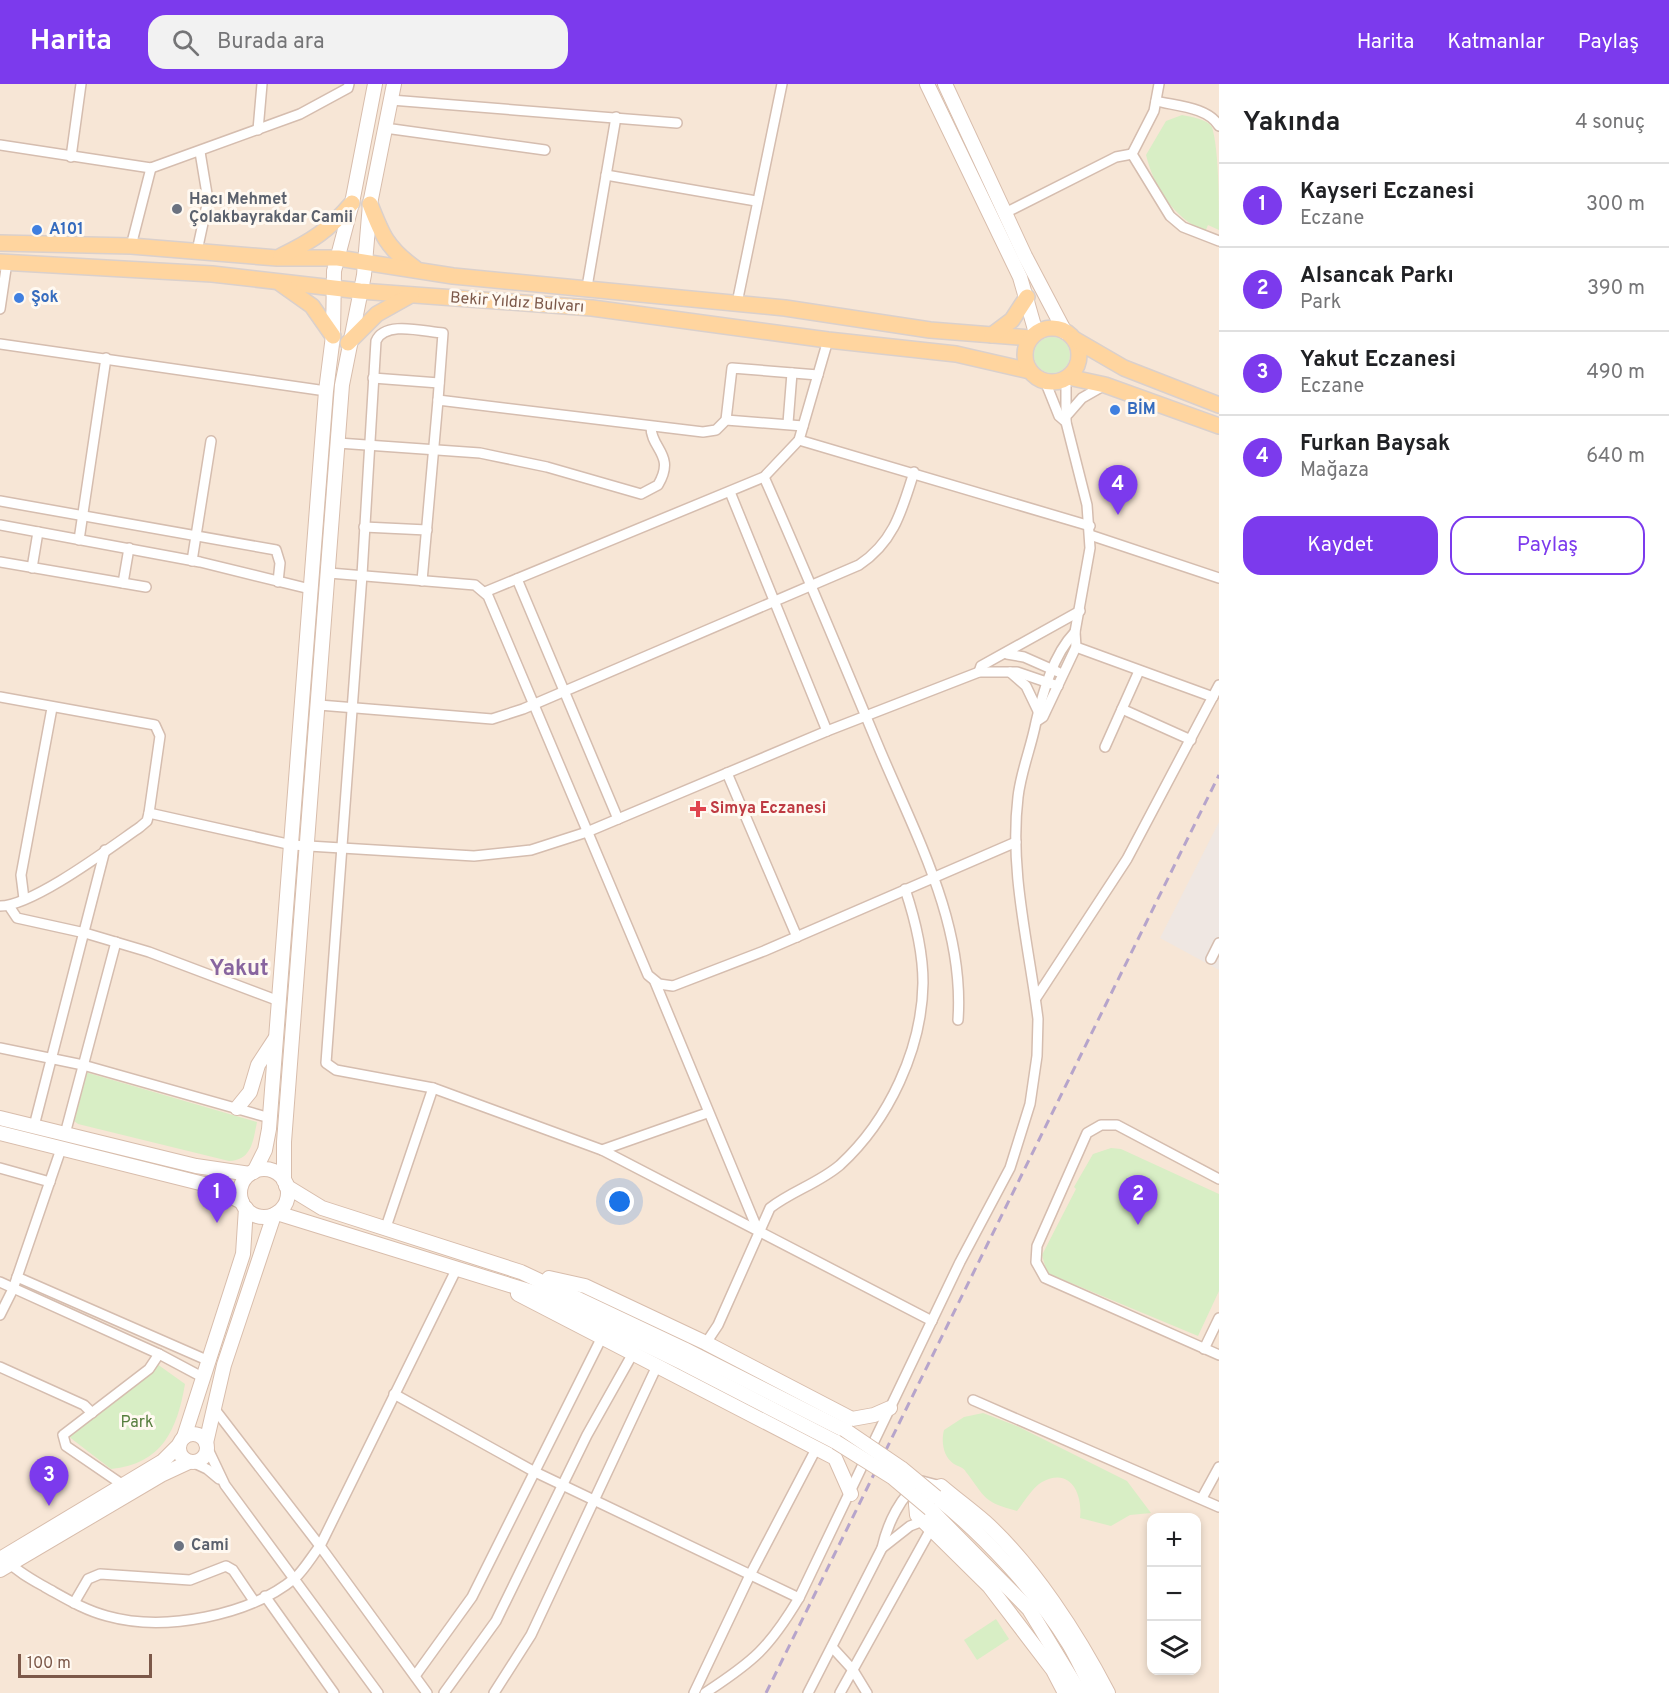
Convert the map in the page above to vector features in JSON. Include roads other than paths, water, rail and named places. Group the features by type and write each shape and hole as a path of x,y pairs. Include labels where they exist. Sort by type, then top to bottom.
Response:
{"main road":[{"path":"277,258 311,242 331,227 352,203"},
{"path":"370,204 384,239 394,253 417,270"},
{"name":"Bekir Yıldız Bulvarı","path":"0,243 131,246 277,258 338,258 453,276 736,303 930,330 992,335 1034,335"},
{"name":"Bekir Yıldız Bulvarı","path":"3,262 212,274 411,296 592,308 828,340 956,354 1030,371"},
{"path":"279,282 312,306 333,336"},
{"path":"348,343 377,314 411,296"},
{"path":"992,335 1012,320 1027,297"},
{"path":"1219,405 1124,368 1053,328 1034,335 1025,354 1030,371 1045,381 1057,382 1067,378 1105,385 1219,426"},
{"path":"1067,378 1078,362 1078,350 1069,335"}],"street":[{"path":"71,157 81,84"},
{"path":"258,130 262,84"},
{"path":"0,145 152,168 200,152 312,108 348,88 349,84"},
{"path":"375,84 352,203 334,271 333,336 326,391 267,1142 252,1173 241,1187 244,1205 243,1254 204,1378 181,1441 180,1455 207,1469 225,1485 378,1693"},
{"path":"3,1561 161,1475 190,1462 201,1460 207,1445 213,1407 227,1356 276,1214 285,1204 284,1142 338,443 348,343 360,291 370,204 394,84"},
{"path":"736,303 782,84"},
{"path":"927,84 1009,253 1027,297 1034,335"},
{"path":"945,84 1005,213 1069,335"},
{"path":"1132,154 1154,111 1159,84"},
{"path":"391,100 678,123"},
{"path":"1156,101 1205,113 1218,121"},
{"path":"587,287 616,117"},
{"path":"385,128 545,150"},
{"path":"197,251 208,200 200,152"},
{"path":"1005,213 1116,157 1132,154"},
{"path":"1132,154 1170,216 1183,227 1219,241"},
{"path":"131,246 152,168"},
{"path":"606,175 756,201"},
{"path":"0,309 3,262"},
{"path":"422,581 443,333 390,329 381,332 376,341 362,575 326,1063 336,1070 433,1088 602,1150 932,1322"},
{"path":"485,592 764,477 799,440 828,340"},
{"path":"0,344 326,391"},
{"path":"79,540 106,358"},
{"path":"438,400 651,427 711,432 720,428 726,420 732,368 818,375"},
{"path":"788,423 792,373"},
{"path":"373,378 439,383"},
{"path":"1037,721 1043,717 1076,647 1075,632 1080,612 1090,530 1067,418 1067,378"},
{"path":"1045,381 1059,416 1067,418"},
{"path":"1067,418 1082,398 1105,385"},
{"path":"726,420 788,423 803,426"},
{"path":"338,443 480,453 524,462 641,494 658,485 665,462 651,427"},
{"path":"799,440 914,472 1090,530 1219,578"},
{"path":"192,561 211,441"},
{"path":"319,705 492,719 534,704 859,565 881,548 897,525 914,472"},
{"path":"764,477 812,585 933,877 955,949 960,990 958,1020"},
{"path":"730,492 827,731"},
{"path":"0,501 276,550 280,563 278,582"},
{"path":"0,525 192,561 310,590"},
{"path":"364,527 426,530"},
{"path":"32,568 39,532"},
{"path":"123,583 129,548"},
{"path":"0,562 146,587"},
{"path":"329,573 475,585 485,592 648,975 655,982 707,1113 759,1233"},
{"path":"517,579 618,819"},
{"path":"979,672 981,666 1007,654 1080,612"},
{"path":"705,1693 754,1659 777,1634 799,1598 932,1322 1010,1168 1022,1134 1037,1056 1036,998 1019,885 1016,842 1020,783 1038,711 1048,682 1064,644 1075,632"},
{"path":"1076,647 1213,697"},
{"path":"1007,654 1024,657 1063,674"},
{"path":"1008,671 1026,686 1038,711"},
{"path":"1105,747 1139,671"},
{"path":"149,813 292,845 488,856 531,849 587,832 827,731 979,672 1026,673 1058,686"},
{"path":"1036,998 1127,859 1219,685"},
{"path":"0,697 51,708 149,723 157,727 160,736 147,821 105,850 24,899 4,906 17,918 86,933 149,952 279,1001"},
{"path":"24,899 21,874 51,708"},
{"path":"1122,709 1191,740"},
{"path":"727,773 797,937"},
{"path":"655,982 673,986 797,937 1016,842"},
{"path":"34,1126 86,933 105,850"},
{"path":"706,1343 718,1325 770,1208 828,1174 848,1157 881,1115 904,1071 919,1020 923,982 916,928 905,889"},
{"path":"65,1134 116,942"},
{"path":"1211,959 1219,943"},
{"path":"237,1108 250,1092 258,1065 276,1037"},
{"path":"0,1048 82,1065 270,1118"},
{"path":"386,1227 433,1088"},
{"path":"602,1150 707,1113"},
{"path":"0,1118 196,1166 252,1173 272,1171 285,1183 322,1208 521,1272 585,1286 706,1343 850,1425 958,1514 1032,1593 1069,1643 1094,1693"},
{"path":"1219,1179 1117,1125 1106,1124 1095,1127 1087,1133 1036,1251 1036,1262 1045,1278 1219,1355"},
{"path":"0,1133 208,1185 244,1205 258,1216 276,1214 545,1296 582,1313 837,1442 892,1477 985,1522 1018,1558 1083,1645 1108,1693"},
{"path":"0,1315 13,1289 61,1149"},
{"path":"0,1168 50,1182"},
{"path":"3,1561 74,1603 117,1619 154,1622 204,1617 254,1601 295,1578 320,1546 456,1270"},
{"path":"521,1272 850,1425 859,1433 857,1446 847,1454 835,1458"},
{"path":"17,1277 209,1361"},
{"path":"492,1281 656,1368 835,1458 851,1494"},
{"path":"0,1282 159,1354 204,1378"},
{"path":"1204,1349 1219,1318"},
{"path":"415,1676 472,1597 533,1470 601,1339"},
{"path":"123,1485 63,1442 66,1431 149,1369 159,1354"},
{"path":"444,1693 496,1622 565,1486 587,1435 632,1355"},
{"path":"0,1367 84,1406 92,1413"},
{"path":"494,1693 531,1635 656,1368"},
{"path":"394,1394 533,1470 799,1598"},
{"path":"973,1400 1219,1507"},
{"path":"213,1407 320,1546 427,1693"},
{"path":"850,1425 890,1408"},
{"path":"3,1561 163,1461 181,1441 197,1434 207,1445 225,1485"},
{"path":"694,1693 750,1575 816,1449"},
{"path":"1202,1498 1219,1467"},
{"path":"808,1693 882,1548 886,1529 912,1487 922,1481 1029,1609 1080,1693"},
{"path":"936,1497 924,1492 916,1504 917,1515 989,1586 1053,1670 1065,1693"},
{"path":"882,1548 910,1526 927,1525"},
{"path":"840,1693 927,1525"},
{"path":"74,1603 88,1579 96,1575 190,1580 226,1566 233,1570 254,1601"},
{"path":"265,1596 334,1693"},
{"path":"832,1647 853,1670 867,1693"}],"railway":[{"path":"766,1693 1219,775"}],"place":[{"name":"Hacı Mehmet Çolakbayrakdar Camii","path":"177,209"},
{"name":"A101","path":"37,230"},
{"name":"Şok","path":"19,298"},
{"name":"BİM","path":"1115,410"},
{"name":"Furkan Baysak","path":"1118,515"},
{"name":"Simya Eczanesi","path":"698,809"},
{"name":"Kayseri Eczanesi","path":"217,1223"},
{"name":"Alsancak Parkı","path":"1138,1225"},
{"name":"Yakut Eczanesi","path":"49,1506"},
{"name":"Cami","path":"179,1546"}],"district":[{"name":"Yakut","path":"239,969"}],"park label":[{"name":"Park","path":"137,1423"}]}
